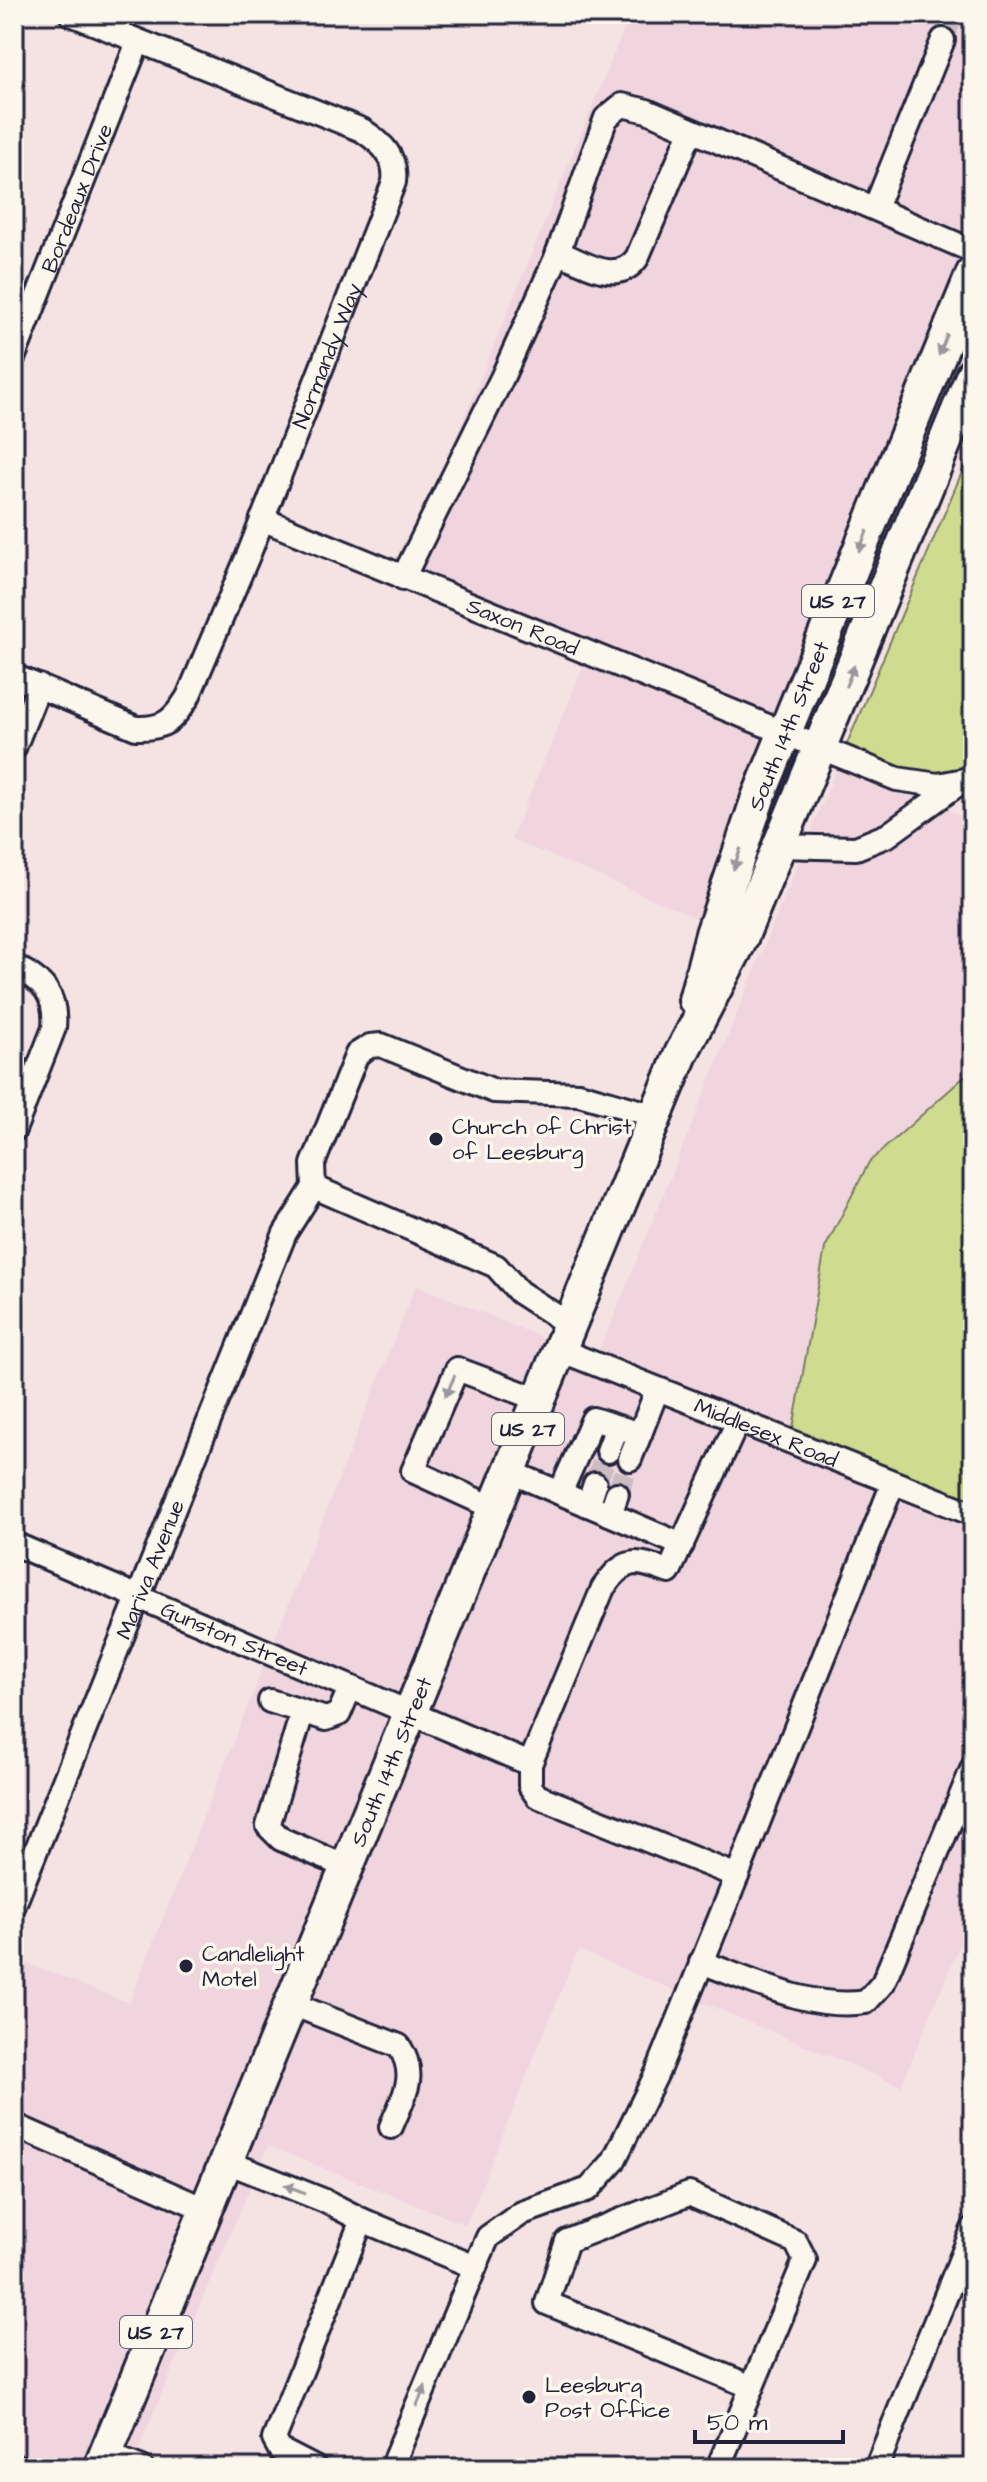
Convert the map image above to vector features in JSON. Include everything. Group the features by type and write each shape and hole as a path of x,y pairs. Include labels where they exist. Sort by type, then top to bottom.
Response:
{"highway":[{"name":"South 14th Street","path":"681,1054 712,934 758,798 973,273"},
{"name":"South 14th Street","path":"103,2461 681,1054 740,941 973,374"}],"street":[{"name":"Normandy Way","path":"14,676 136,728 168,724 188,697 262,519 394,182 394,160 362,130 71,14"},
{"path":"875,208 943,40"},
{"name":"Bordeaux Drive","path":"14,356 138,42"},
{"path":"403,578 502,378 558,252 606,118 622,105 647,111 973,251"},
{"path":"558,252 616,273 629,269 637,258 691,131"},
{"name":"Saxon Road","path":"262,519 784,734 919,784 969,777"},
{"path":"14,748 39,686"},
{"path":"779,846 856,848 888,835 969,777"},
{"path":"14,966 42,983 53,997 55,1010 54,1028 14,1130"},
{"path":"314,1187 311,1173 357,1054 370,1046 381,1045 494,1091 579,1094 656,1116"},
{"name":"Mariva Avenue","path":"14,1905 285,1233 314,1187"},
{"name":"Middlesex Road","path":"314,1187 496,1266 565,1338 657,1390 973,1514"},
{"path":"496,1509 413,1471 457,1369 540,1400"},
{"path":"630,1459 657,1390"},
{"path":"560,1493 593,1419 640,1434"},
{"path":"737,1876 537,1796 530,1786 530,1764 603,1588 618,1567 632,1562 669,1572 738,1421"},
{"path":"608,1451 617,1427"},
{"path":"511,1472 560,1493 592,1495 682,1545"},
{"path":"391,2468 488,2237 522,2213 589,2189 613,2162 657,2073 893,1483"},
{"name":"Gunston Street","path":"14,1544 530,1764"},
{"path":"270,1701 326,1719 334,1717 342,1708 350,1688"},
{"path":"302,1713 268,1826 281,1839 349,1868"},
{"path":"701,1962 784,1992 835,2005 866,2002 883,1983 973,1767"},
{"path":"292,2004 399,2046 409,2062 409,2082 391,2127"},
{"path":"14,2125 207,2210"},
{"path":"227,2162 475,2267"},
{"path":"718,2468 752,2387 805,2260 796,2242 689,2194 567,2241 547,2303 752,2387"},
{"path":"315,2468 280,2450 274,2439 362,2220"},
{"path":"876,2468 973,2229"},
{"path":"103,2461 142,2468"},
{"path":"14,2465 21,2468"}],"shaded area":[{"path":"630,14 973,14 973,245 704,921 511,839 590,651 400,574"},
{"path":"837,767 893,789 924,796 973,823 973,1069 869,1162 973,1516 973,1912 901,2086 578,1950 466,2225 268,2146 131,2466 111,2468 571,1349 594,1359 607,1333"},
{"path":"416,1285 553,1342 89,2468 14,2468 14,1958 129,2003"}],"green space":[{"path":"973,446 973,763 957,770 925,772 893,764 846,746"},
{"path":"973,1069 973,1516 791,1440 825,1248 869,1162"}],"tunnel":[{"path":"943,40 953,14"},
{"path":"595,1484 608,1451"},
{"path":"617,1494 630,1459"}],"place":[{"name":"Church of Christ of Leesburg","path":"436,1139"},
{"name":"Candlelight Motel","path":"186,1966"},
{"name":"Leesburg Post Office","path":"529,2397"}]}
